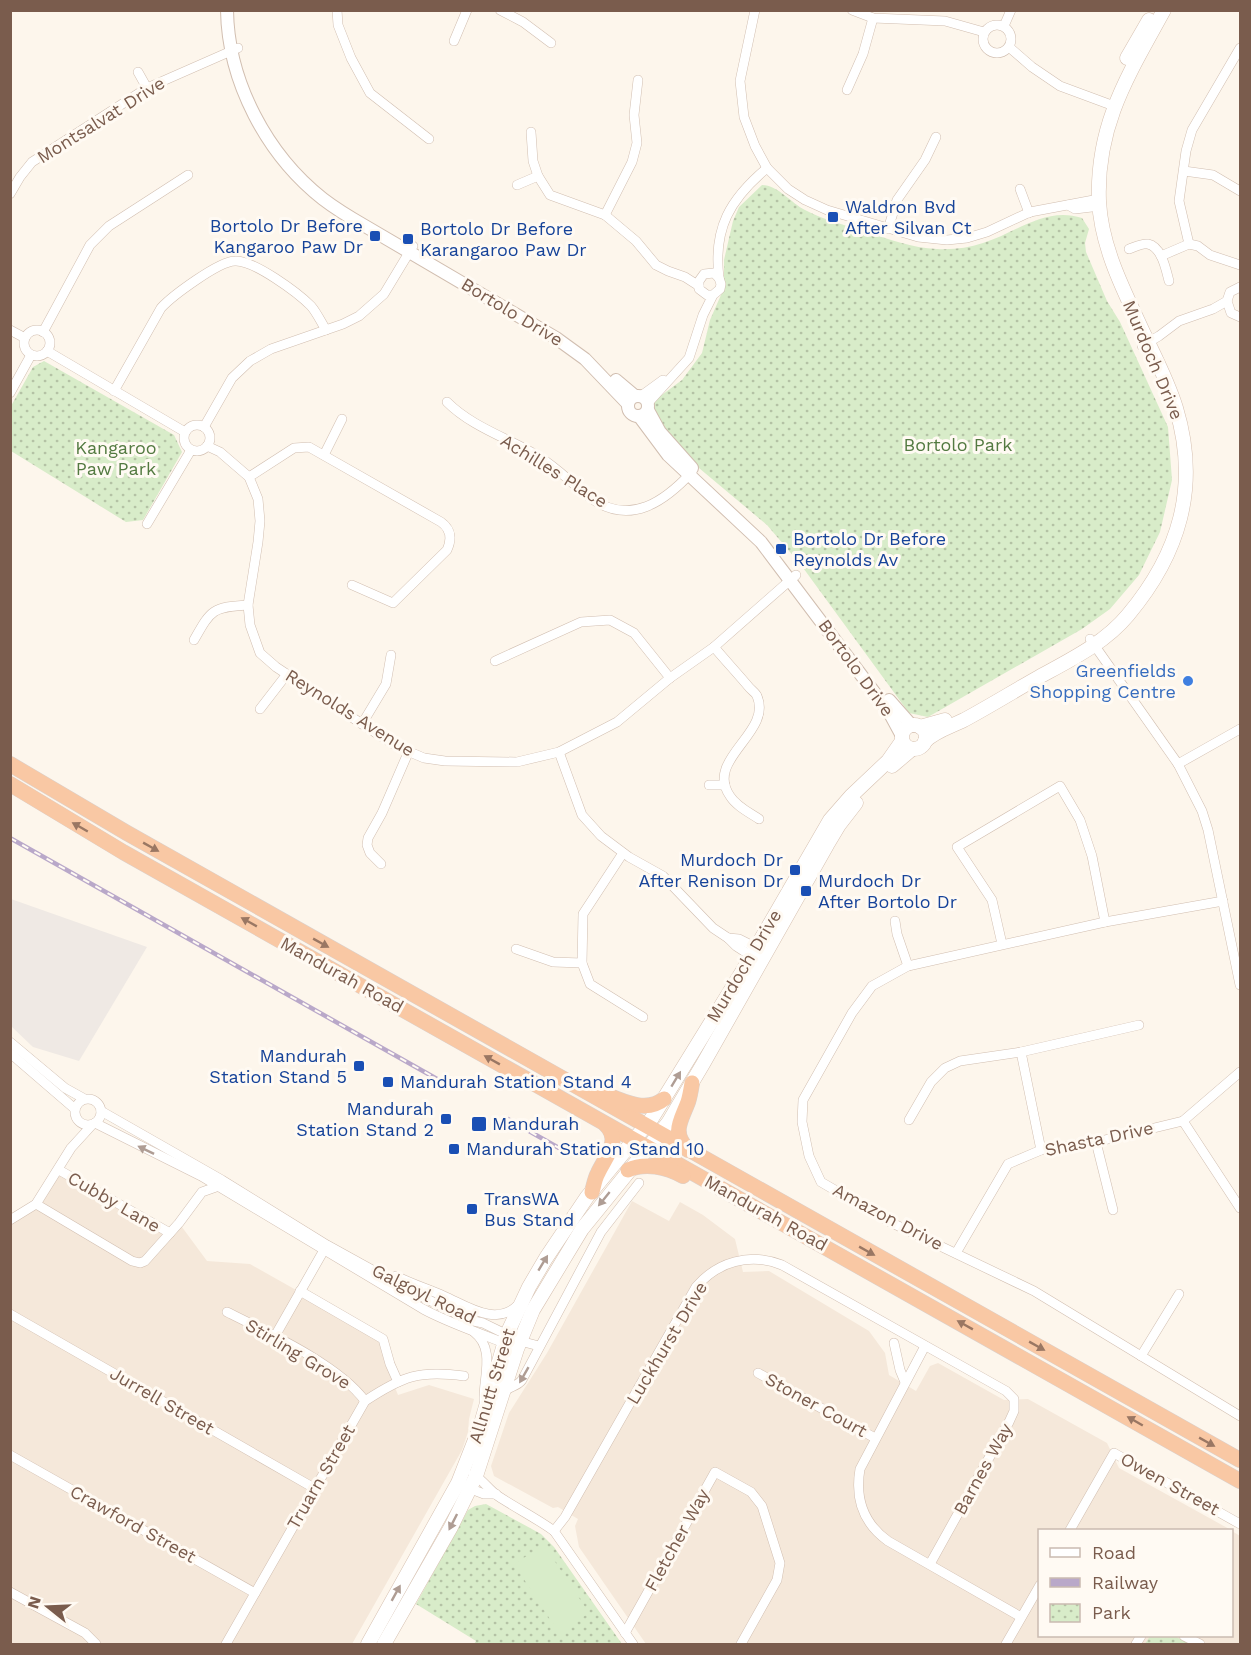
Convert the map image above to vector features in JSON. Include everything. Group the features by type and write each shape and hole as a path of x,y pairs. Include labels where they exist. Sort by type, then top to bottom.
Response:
{"highway":[{"name":"Mandurah Road","path":"10,764 127,833 558,1077 1240,1460"},
{"name":"Mandurah Road","path":"10,784 86,831 1240,1481"},
{"path":"558,1077 592,1087 620,1100 644,1106 653,1107 664,1099"},
{"path":"688,1150 681,1141 678,1130 692,1083"},
{"path":"592,1192 597,1174 606,1161 613,1143 610,1130 598,1119"},
{"path":"628,1170 644,1165 678,1173 704,1187 744,1201"}],"main road":[{"name":"Murdoch Drive","path":"906,742 920,747 937,731 962,721 1092,642 1121,612 1145,582 1162,551 1177,499 1179,457 1174,427 1166,398 1145,344 1107,270 1097,236 1096,203 1111,104 1123,66 1155,10"},
{"name":"Murdoch Drive","path":"1111,104 1164,10"},
{"name":"Murdoch Drive","path":"641,1144 646,1126 839,825 869,788 902,756 906,742 905,729 959,714 1092,642"},
{"path":"916,727 925,734 925,741"},
{"name":"Murdoch Drive","path":"641,1144 660,1134 692,1083 758,954"},
{"name":"Allnutt Street","path":"368,1644 467,1479 502,1396 533,1310 582,1229 628,1170 641,1144"},
{"name":"Allnutt Street","path":"384,1644 451,1527 467,1479 505,1338 522,1300 546,1258 592,1192 641,1144"}],"street":[{"name":"Bortolo Drive","path":"227,10 235,49 255,98 269,125 291,157 317,184 343,204 411,249 567,336 592,355 640,404 692,473 754,524 889,712 906,742"},
{"name":"Bortolo Drive","path":"235,10 235,49"},
{"path":"337,10 338,25 351,58 370,93 429,139"},
{"path":"454,40 467,10"},
{"path":"500,10 523,22 551,43"},
{"path":"755,10 741,67 740,92 748,131 767,168 788,189 805,200 827,210 888,229 937,240 958,239 987,232 1029,213 1068,205 1075,208 1096,203"},
{"path":"852,10 873,18 945,21 984,32"},
{"path":"1004,26 1011,10"},
{"path":"847,90 863,54 873,18"},
{"path":"993,25 1004,26 1011,38 1008,47 996,53 987,50 982,41 984,32 993,25"},
{"path":"1008,47 1060,86 1111,104"},
{"path":"1189,244 1179,201 1186,151 1192,130 1240,48"},
{"name":"Montsalvat Drive","path":"10,194 32,162 147,88 235,49"},
{"path":"138,72 147,88"},
{"path":"605,215 632,162 637,143 634,115 638,80"},
{"path":"531,132 533,161 538,176 550,195 605,215 636,241 656,265 685,277 707,295 713,295"},
{"path":"888,229 897,200 925,159 936,137"},
{"path":"640,404 689,358 703,315 713,295 720,289 717,254 722,230 732,203 767,168"},
{"path":"1184,171 1213,175 1240,188"},
{"path":"43,332 90,245 98,235 188,175"},
{"path":"517,185 538,176"},
{"path":"1020,189 1029,213"},
{"path":"1129,249 1146,243 1153,246 1161,256 1169,281"},
{"path":"1161,256 1189,244 1198,246 1210,255 1240,265"},
{"path":"204,427 232,378 250,361 271,349 352,320 384,294 411,249"},
{"path":"703,315 699,281 717,254"},
{"path":"114,391 166,303 225,263 243,261 257,267 312,308 326,330"},
{"path":"685,277 714,273 719,278"},
{"path":"1240,287 1230,292 1227,301 1231,313 1240,317"},
{"path":"1145,344 1179,321 1213,309 1227,301"},
{"path":"10,330 25,338"},
{"path":"35,330 43,332 49,339 47,351 39,356 31,355 24,346 25,338 35,330"},
{"path":"47,351 185,432"},
{"path":"10,393 31,355"},
{"name":"Achilles Place","path":"447,402 462,415 546,461 590,497 610,508 630,510 652,505 670,494 692,473"},
{"path":"324,455 342,419"},
{"path":"193,426 204,427 209,435 207,446 198,452 191,450 183,439 185,432 193,426"},
{"path":"207,446 220,452 249,477 294,448 309,447 441,522 449,530 450,544 439,560 393,603 352,585"},
{"path":"147,524 191,450"},
{"name":"Reynolds Avenue","path":"249,477 258,499 260,521 248,605 250,625 260,653 287,674 408,753 433,760 518,762 559,752 617,723 670,678 714,647 794,578"},
{"name":"Bortolo Drive","path":"794,578 894,706 916,727"},
{"path":"194,640 208,616 214,611 222,607 248,605"},
{"path":"495,661 581,622 610,620 634,633 670,678"},
{"path":"1092,642 1179,764 1202,811 1240,985"},
{"path":"714,647 757,696 759,713 756,725 730,757 725,785 730,796 759,819"},
{"path":"362,724 387,684 391,655"},
{"path":"260,709 287,674"},
{"path":"1179,764 1240,729"},
{"path":"559,752 582,815 601,836 623,853 663,876 706,921 736,946 758,954"},
{"path":"381,864 370,853 366,845 408,753"},
{"path":"709,785 725,785"},
{"path":"1002,944 992,900 957,847 1060,786 1080,820 1089,847 1105,922"},
{"path":"623,853 583,914 582,963 590,984 643,1017"},
{"name":"Amazon Drive","path":"1223,900 1105,922 908,966 872,986 852,1013 803,1100 802,1122 809,1156 821,1182 890,1222 1034,1291 1238,1415"},
{"path":"895,921 908,966"},
{"path":"516,949 553,962 582,963"},
{"path":"909,1120 931,1082 945,1068 960,1061 1021,1052 1139,1025"},
{"path":"10,1042 22,1058 75,1109"},
{"path":"1021,1052 1041,1150"},
{"path":"10,1053 22,1058 65,1088 96,1102 101,1111 100,1116 71,1148"},
{"name":"Shasta Drive","path":"956,1253 1008,1164 1041,1150 1096,1142 1183,1121 1240,1072"},
{"path":"83,1098 74,1114 83,1125 94,1124"},
{"name":"Galgoyl Road","path":"101,1111 222,1180 317,1239 443,1308 505,1338"},
{"path":"1183,1121 1240,1208"},
{"path":"10,1220 36,1204 71,1148 79,1122"},
{"name":"Galgoyl Road","path":"94,1124 201,1176 324,1251 453,1324 539,1346"},
{"path":"1096,1142 1113,1210"},
{"name":"Cubby Lane","path":"59,1170 170,1233"},
{"path":"201,1176 202,1192"},
{"path":"502,1396 506,1389 519,1383 601,1232 639,1183"},
{"path":"36,1204 132,1261 140,1263 145,1261 170,1233 202,1192 216,1186"},
{"path":"275,1336 324,1251"},
{"path":"350,1256 380,1266 411,1283 480,1313 508,1313 522,1300"},
{"name":"Luckhurst Drive","path":"554,1531 565,1517 696,1287 702,1279 720,1267 747,1258 782,1264 925,1346"},
{"path":"300,1292 383,1339 398,1382"},
{"path":"1141,1356 1179,1294"},
{"name":"Stirling Grove","path":"227,1312 275,1336 344,1378 357,1389 365,1401"},
{"name":"Jurrell Street","path":"10,1314 314,1488"},
{"path":"471,1329 482,1339 486,1350 483,1387 484,1412"},
{"path":"894,1342 905,1382"},
{"path":"925,1346 864,1458 858,1479 862,1510 877,1533 1022,1617"},
{"name":"Barnes Way","path":"925,1346 1006,1391 1014,1399 1014,1411 930,1564"},
{"name":"Truarn Street","path":"225,1644 365,1401 398,1382 426,1373 440,1372 464,1376"},
{"name":"Stoner Court","path":"758,1372 875,1438"},
{"path":"1238,1415 1240,1404"},
{"name":"Owen Street","path":"1071,1529 1114,1453 1240,1524"},
{"name":"Crawford Street","path":"10,1455 255,1593"},
{"name":"Fletcher Way","path":"625,1634 715,1472 751,1492 762,1506 780,1563 777,1580 741,1644"},
{"path":"467,1479 484,1494 495,1494"},
{"path":"467,1479 488,1485 495,1494 554,1531 633,1644"},
{"path":"1006,1644 1038,1589"},
{"path":"10,1592 85,1634 96,1644"}],"shaded area":[{"path":"11,899 147,947 79,1061 33,1047 11,1026"},
{"path":"59,1170 170,1233 179,1223 207,1261 250,1264 383,1339 388,1370 398,1395 429,1385 474,1399 462,1450 352,1644 11,1644 11,1220 36,1204"},
{"path":"632,1201 669,1221 680,1202 703,1215 735,1239 743,1272 769,1271 869,1331 885,1353 889,1375 916,1391 930,1366 938,1363 1004,1400 1028,1399 1107,1443 1119,1468 1229,1529 1038,1529 1038,1637 1233,1637 1233,1532 1240,1536 1240,1644 646,1644 579,1547 575,1526 578,1519 494,1476 491,1466 509,1413 547,1353"}],"green space":[{"name":"Bortolo Park","path":"762,185 774,188 800,207 820,217 892,240 928,248 954,249 977,245 1031,222 1056,215 1082,218 1089,229 1085,243 1086,252 1168,427 1172,480 1160,532 1139,575 1110,609 1082,629 928,717 909,713 801,565 767,525 693,463 647,406 682,380 702,353 710,320 724,288 724,260 733,221 739,207"},
{"name":"Kangaroo Paw Park","path":"44,361 174,435 182,452 143,520 126,522 11,451 11,406 33,367"},
{"path":"486,1504 541,1534 554,1547 622,1644 474,1644 476,1641 416,1604 468,1510"},
{"path":"544,1545 589,1613 559,1633 514,1564"},
{"path":"1149,1637 1176,1637 1190,1644 1145,1644"}],"railway":[{"path":"10,838 453,1088"},
{"path":"506,1118 566,1152"}],"place":[{"name":"Waldron Bvd After Silvan Ct","path":"833,217"},
{"name":"Bortolo Dr Before Kangaroo Paw Dr","path":"375,236"},
{"name":"Bortolo Dr Before Karangaroo Paw Dr","path":"408,239"},
{"name":"Bortolo Dr Before Reynolds Av","path":"781,549"},
{"name":"Greenfields Shopping Centre","path":"1188,681"},
{"name":"Murdoch Dr After Renison Dr","path":"795,870"},
{"name":"Murdoch Dr After Bortolo Dr","path":"806,891"},
{"name":"Mandurah Station Stand 5","path":"359,1066"},
{"name":"Mandurah Station Stand 4","path":"388,1082"},
{"name":"Mandurah Station Stand 2","path":"446,1119"},
{"name":"Mandurah","path":"479,1124"},
{"name":"Mandurah Station Stand 10","path":"454,1149"},
{"name":"TransWA Bus Stand","path":"472,1209"}]}
